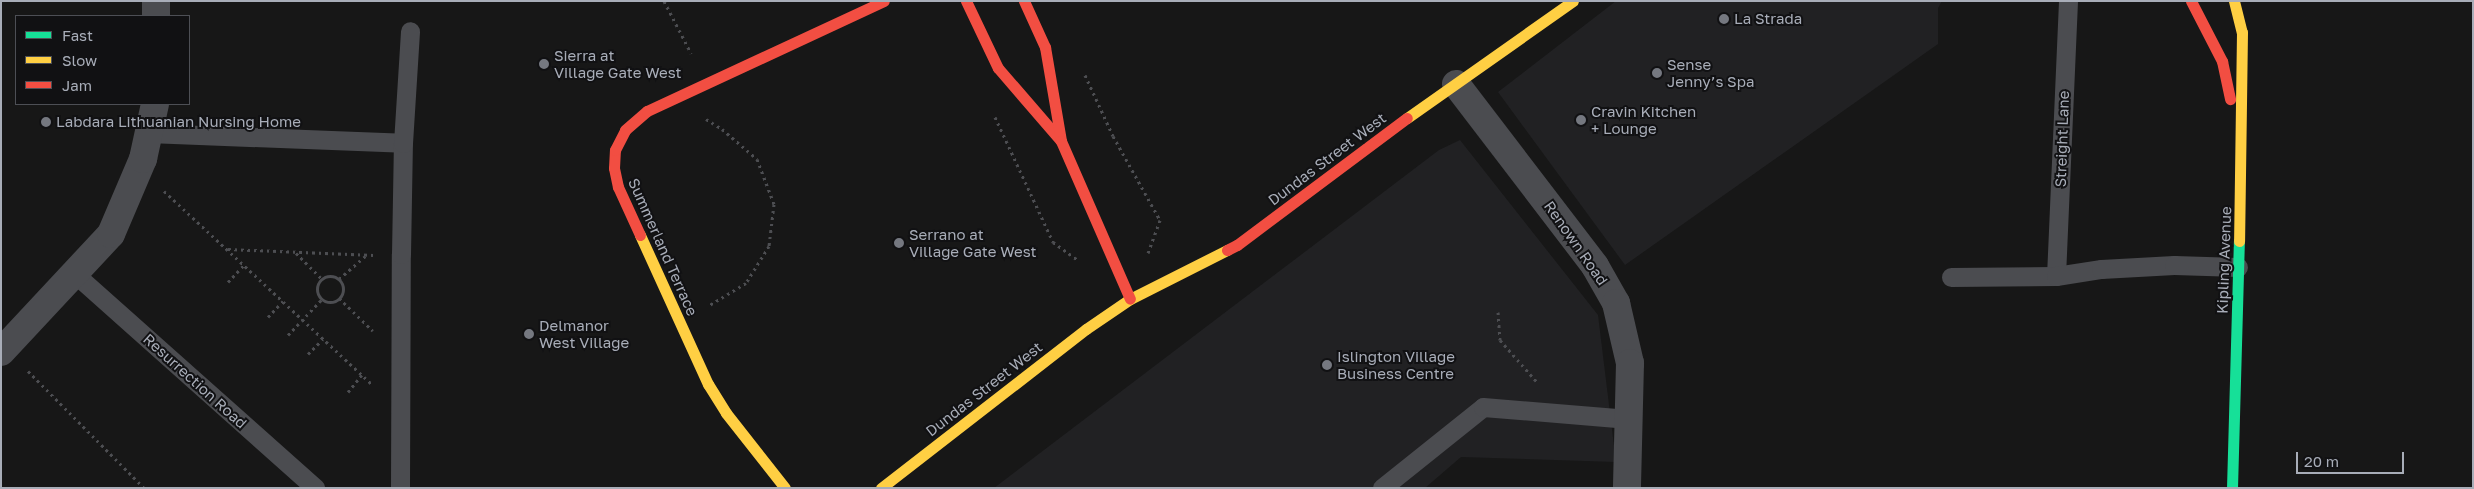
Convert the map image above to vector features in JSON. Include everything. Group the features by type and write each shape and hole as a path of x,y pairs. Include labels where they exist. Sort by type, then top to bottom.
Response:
{"street":[{"path":"156,1 156,15"},
{"name":"Summerland Terrace","path":"785,488 726,412 708,384 618,187 614,168 615,150 625,130 648,111 884,1"},
{"path":"966,1 998,68 1061,141"},
{"path":"1024,1 1045,46 1061,141 1130,299"},
{"name":"Dundas Street West","path":"881,488 1086,329 1130,299 1237,245 1456,84 1573,1"},
{"path":"2191,1 2222,61 2242,152"},
{"name":"Kipling Avenue","path":"2232,488 2242,152 2242,32 2234,1"},
{"name":"Kipling Avenue","path":"2242,32 2250,9"},
{"name":"Renown Road","path":"1456,84 1595,266 1616,303 1630,363 1627,488"},
{"path":"3,349 111,234 139,168 155,105"}],"lane":[{"name":"Streight Lane","path":"2056,276 2068,1"},
{"path":"400,488 403,143 410,31"},
{"path":"148,133 403,143"},
{"path":"1951,277 2056,276 2101,269 2165,266 2238,268"},
{"name":"Resurrection Road","path":"75,274 315,488"},
{"path":"1382,488 1483,407 1630,419"}],"path":[{"path":"664,1 692,53"},
{"path":"1084,73 1113,136 1160,220 1130,299"},
{"path":"674,99 722,129 757,159 774,204 769,246 746,283 680,324"},
{"path":"990,108 1053,242 1078,260"},
{"path":"139,168 399,410 401,418"},
{"path":"227,249 367,255 401,254"},
{"path":"295,252 322,279"},
{"path":"339,280 367,255"},
{"path":"228,282 244,265"},
{"path":"332,276 339,280 343,288 340,297 333,302 322,299 317,291 322,279 332,276"},
{"path":"288,335 322,299"},
{"path":"268,317 283,301"},
{"path":"1498,312 1500,340 1542,387 1540,413"},
{"path":"308,354 323,338"},
{"path":"3,349 144,488"},
{"path":"348,392 362,375"}],"shaded area":[{"path":"1616,1 1942,1 1938,8 1938,44 1625,265 1498,92"},
{"path":"1460,140 1598,315 1616,462 1461,457 1425,488 994,488 1439,150"}],"traffic: fast":[{"path":"2232,488 2239,241"}],"traffic: slow":[{"path":"1407,118 1573,1"},
{"path":"2234,1 2242,32 2239,241"},
{"path":"640,235 708,384 726,413 785,488"},
{"path":"881,488 1086,329 1130,299 1227,250"}],"traffic: jam":[{"path":"640,235 618,187 614,168 615,150 625,130 647,111 884,1"},
{"path":"966,1 998,68 1061,141"},
{"path":"1024,1 1045,47 1061,141 1130,299"},
{"path":"2191,1 2222,61 2230,99"},
{"path":"1227,250 1237,245 1407,118"}],"place":[{"name":"La Strada","path":"1724,19"},
{"name":"Sierra at Village Gate West","path":"544,64"},
{"name":"Sense Jenny’s Spa","path":"1657,73"},
{"name":"Cravin Kitchen + Lounge","path":"1581,120"},
{"name":"Labdara Lithuanian Nursing Home","path":"46,122"},
{"name":"Serrano at Village Gate West","path":"899,243"},
{"name":"Delmanor West Village","path":"529,334"},
{"name":"Islington Village Business Centre","path":"1327,365"}]}
